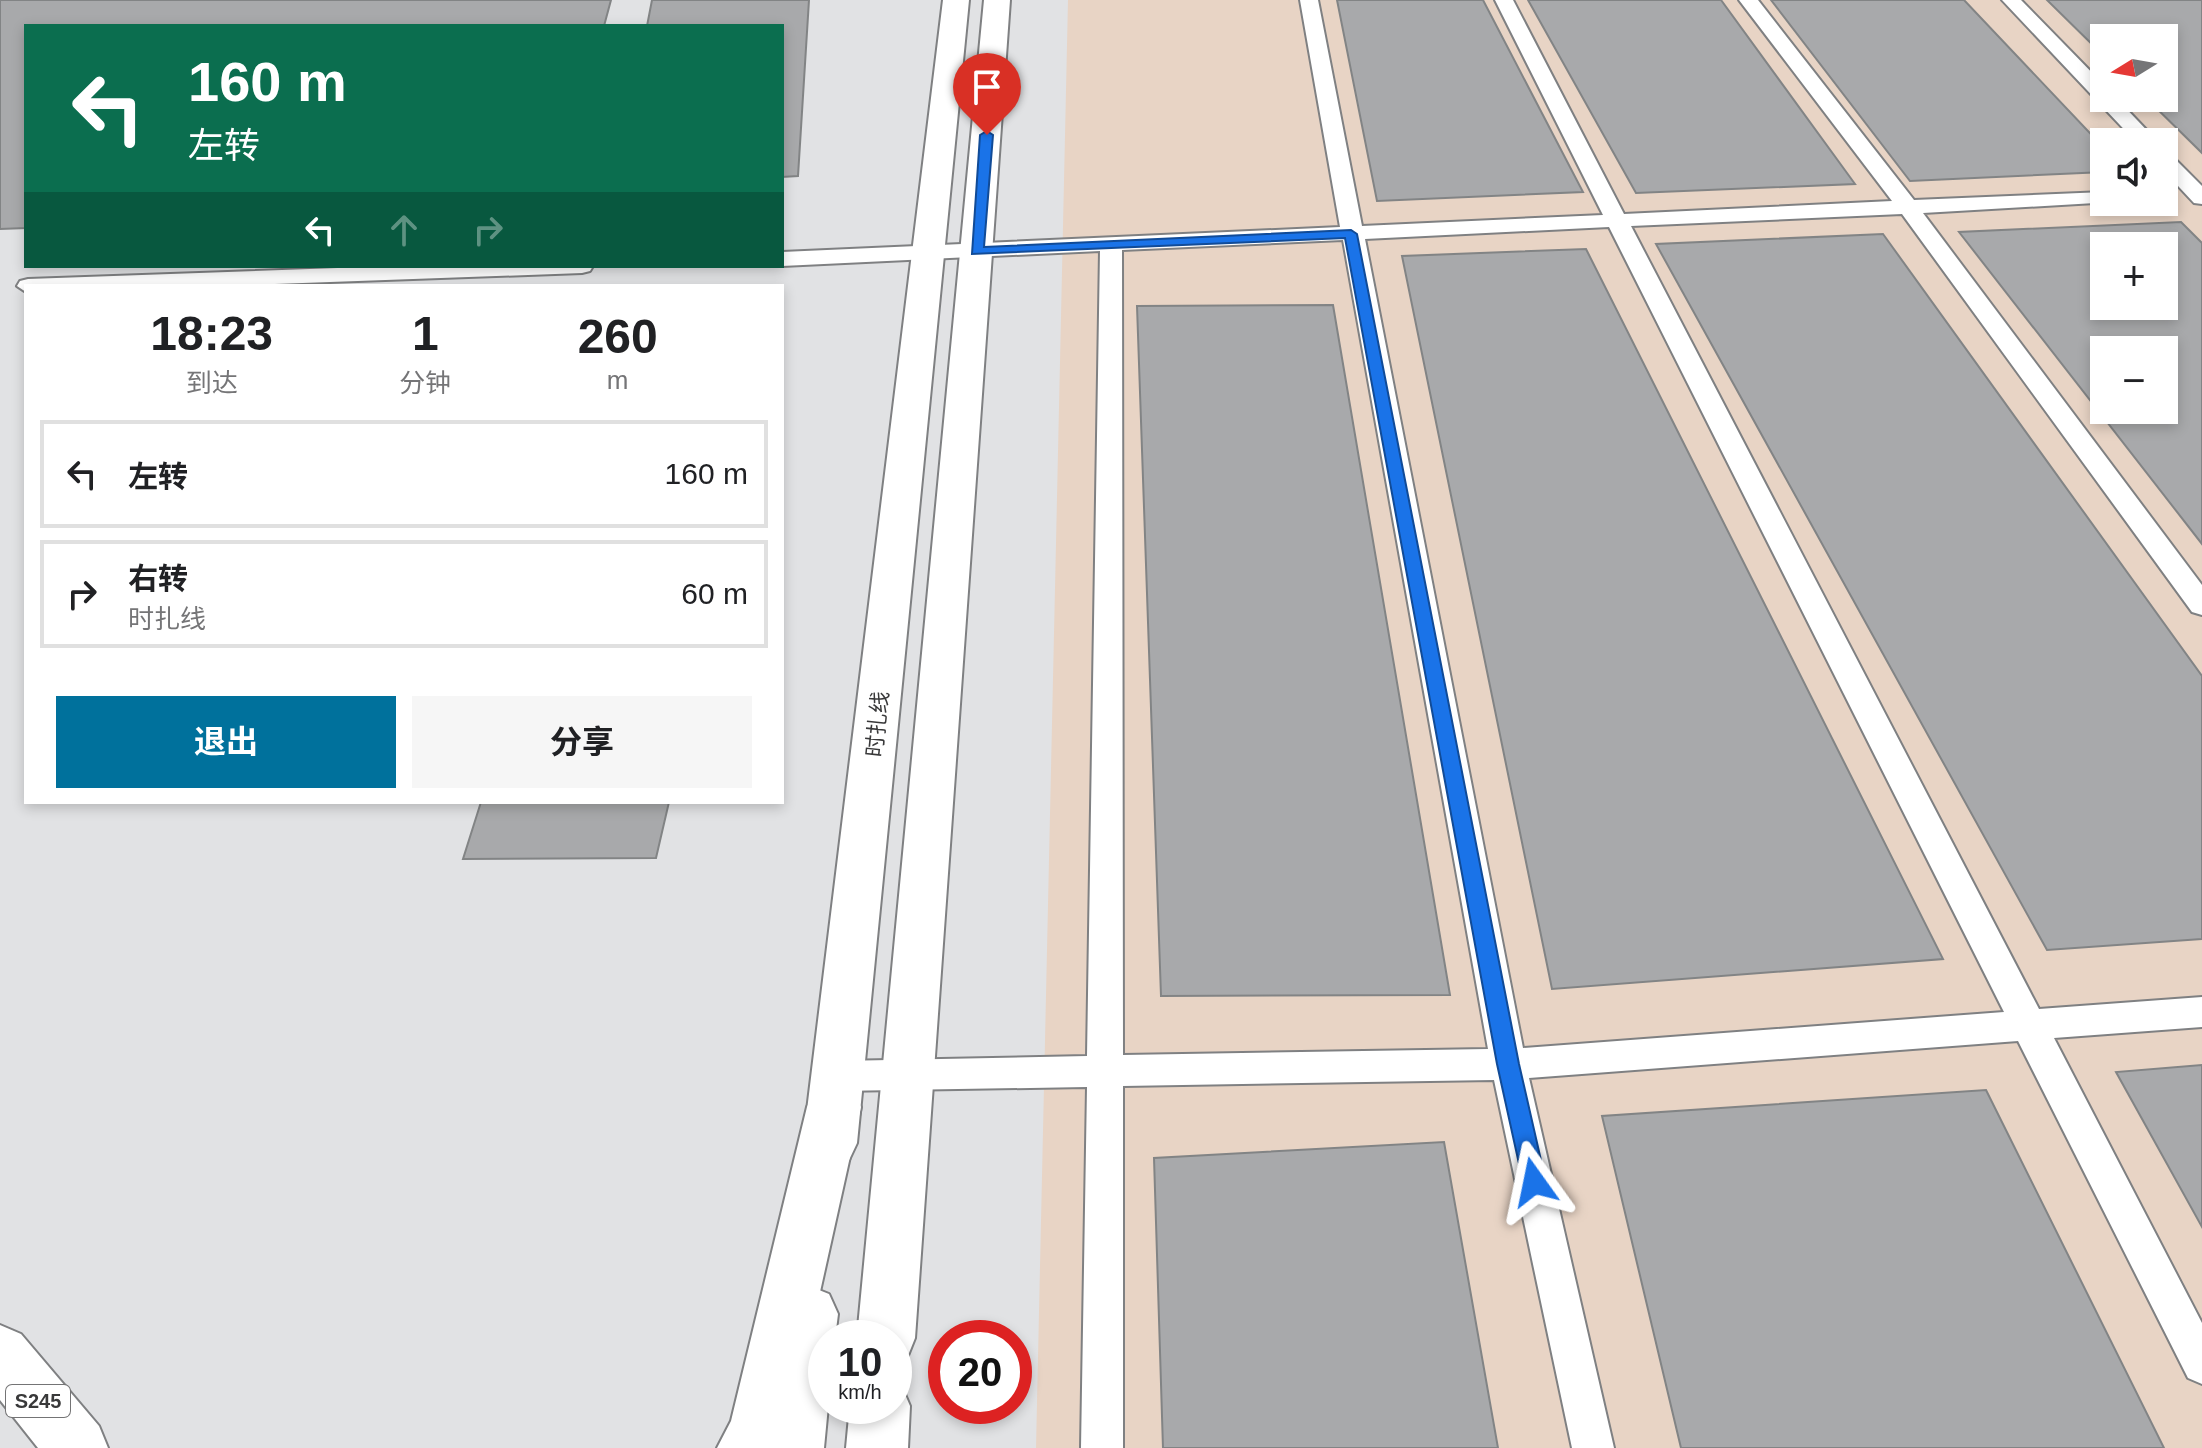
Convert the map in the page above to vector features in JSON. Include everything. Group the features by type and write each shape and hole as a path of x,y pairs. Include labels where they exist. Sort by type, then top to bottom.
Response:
{"main road":[{"name":"时扎线","path":"793,1448 836,1091 956,0"},
{"path":"888,1320 997,0"},
{"path":"748,1448 758,1436 836,1091"},
{"name":"S245","path":"0,1354 77,1448"},
{"path":"877,1448 879,1424"}],"lane":[{"path":"1309,0 1508,1064 1593,1448"},
{"path":"1504,0 2202,1364"},
{"path":"1748,0 1908,207 2202,605"},
{"path":"2011,0 2090,82"},
{"path":"2119,112 2135,128"},
{"path":"2178,173 2201,196"},
{"path":"2178,196 2201,196"},
{"path":"784,259 2090,199"},
{"path":"1102,1448 1111,245"},
{"path":"82,284 526,268"},
{"path":"0,287 24,286"},
{"path":"836,1091 908,1075 1508,1064 2202,1012"}],"shaded area":[{"path":"1068,0 2202,0 2202,1448 1036,1448"}],"building":[{"path":"0,0 611,0 605,24 24,24 24,228 0,229"},
{"path":"652,0 809,0 798,176 784,177 784,24 647,24"},
{"path":"1337,0 1483,0 1583,192 1377,201"},
{"path":"1528,0 1721,0 1855,184 1636,193"},
{"path":"1771,0 1964,0 2090,133 2090,173 1910,181"},
{"path":"2047,0 2202,0 2202,153 2160,112 2178,112 2178,24 2090,24 2090,42"},
{"path":"2181,222 2202,243 2202,544 2109,424 2178,424 2178,336 2090,336 2090,400 1959,232"},
{"path":"1883,234 2202,676 2202,939 2047,950 1656,244"},
{"path":"1586,249 1943,959 1552,989 1402,256"},
{"path":"1333,305 1450,995 1161,996 1137,306"},
{"path":"480,804 669,804 656,858 463,859"},
{"path":"2202,1065 2202,1227 2116,1072"},
{"path":"1986,1090 2164,1448 1681,1448 1602,1116"},
{"path":"1444,1142 1498,1448 1163,1448 1154,1158"}],"route":[{"path":"987,135 977,251 1351,234 1508,1064 1534,1182"}]}
